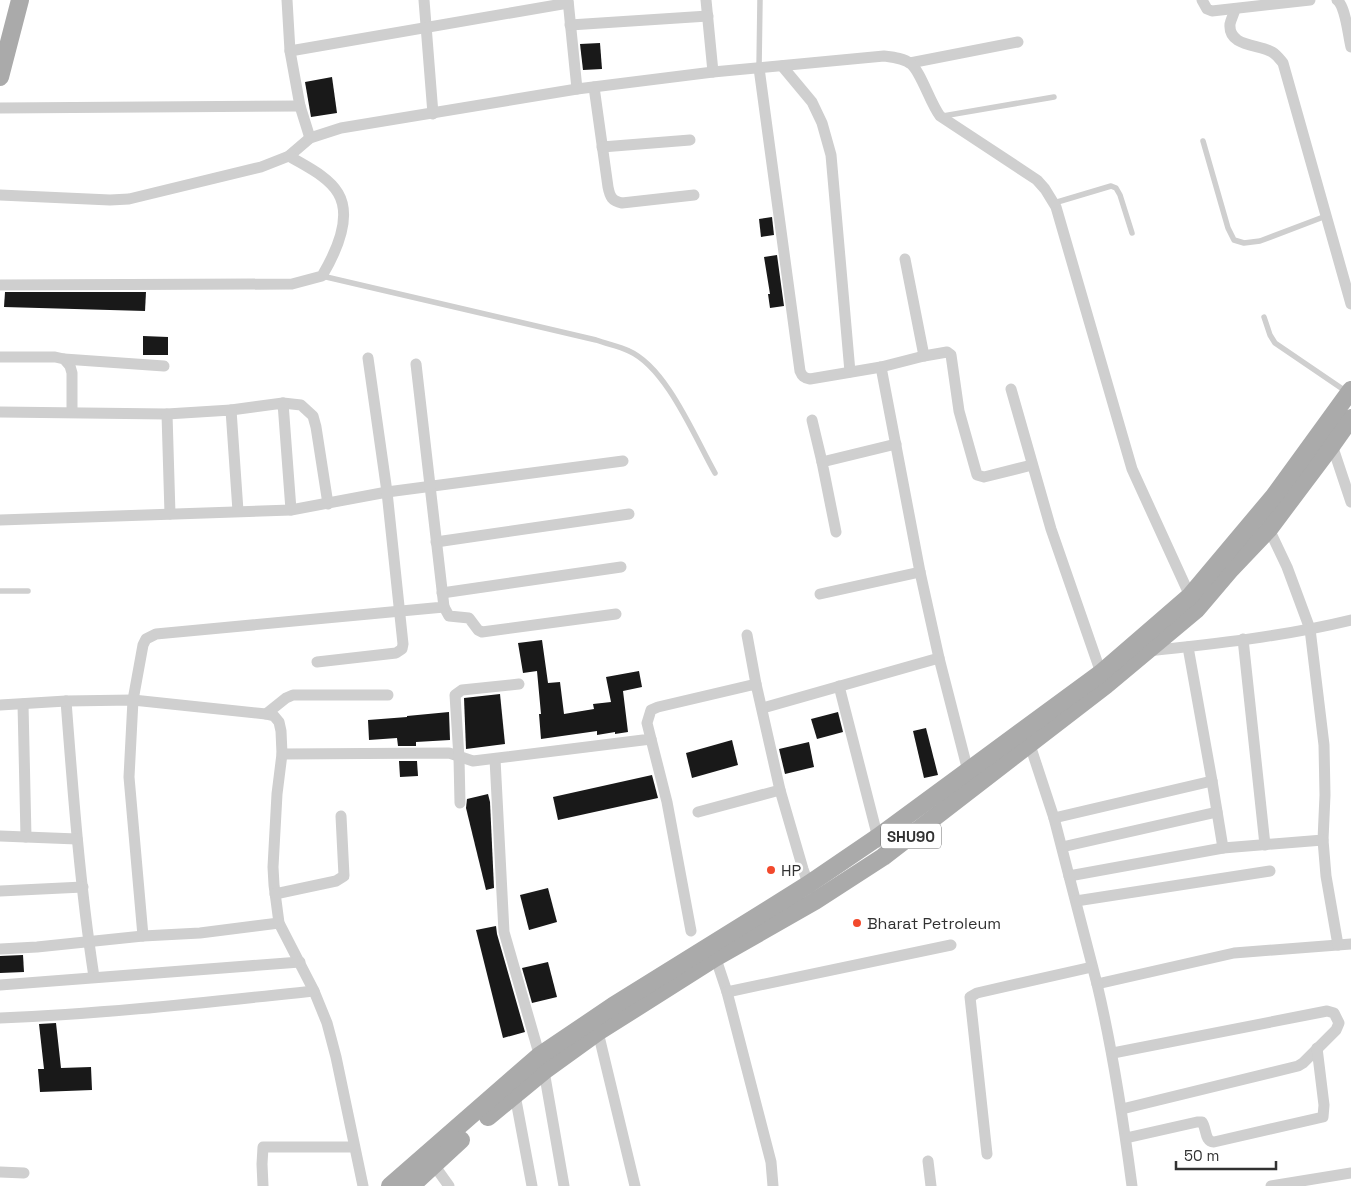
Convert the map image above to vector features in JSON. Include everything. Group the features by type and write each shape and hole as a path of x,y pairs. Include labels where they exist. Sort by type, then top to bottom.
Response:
{"main road":[{"path":"0,34 9,0"},
{"path":"0,77 20,0"},
{"path":"1027,736 1101,673 1138,649 1190,596 1274,496 1350,391"},
{"name":"SHU90","path":"411,1186 472,1130 515,1095 541,1063 598,1032 713,951 815,901 883,857 971,779 1027,736 1106,685 1138,649 1197,609 1269,529 1351,418"},
{"path":"390,1186 613,1006 713,951 878,837 971,779"}],"street":[{"path":"287,0 290,52 300,106 310,138"},
{"path":"424,0 433,114"},
{"path":"706,0 714,72"},
{"path":"1202,0 1207,9 1212,11 1243,5 1310,0"},
{"path":"1337,0 1341,3 1351,47"},
{"path":"290,52 568,2 577,89"},
{"path":"1243,5 1230,24 1231,33 1244,44 1270,50 1283,63 1351,304"},
{"path":"570,25 708,16"},
{"path":"910,63 1018,42"},
{"path":"0,196 129,199 244,172 289,156 310,138 341,128 577,89 714,72 884,56 898,58 910,63 916,71 934,108 940,116 1037,180 1054,203 1132,469 1190,596"},
{"path":"782,66 812,102 822,123 831,155 850,372"},
{"path":"759,68 800,371 804,378 881,367 947,352 951,355 959,411 977,475 984,477 1032,465"},
{"path":"594,87 608,187 610,196 615,202 622,203 694,195"},
{"path":"0,108 300,106"},
{"path":"602,147 690,140"},
{"path":"0,285 292,284 322,276 331,261 342,227 344,212 338,193 324,178 289,156"},
{"path":"905,260 924,356"},
{"path":"0,357 55,357 164,366"},
{"path":"317,662 352,659 400,651 403,644 387,492 368,358"},
{"path":"64,359 70,366 72,373 72,412"},
{"path":"416,364 442,593 448,616 469,618 478,630 482,632 616,614"},
{"path":"881,367 920,572 939,658 971,779"},
{"path":"1010,389 1051,529 1101,673"},
{"path":"0,412 168,414 231,410 283,403 301,405 313,416 328,504"},
{"path":"283,403 291,510"},
{"path":"231,410 238,511"},
{"path":"168,414 170,514"},
{"path":"812,420 836,532"},
{"path":"822,462 896,444"},
{"path":"1332,445 1351,502"},
{"path":"0,520 291,510 387,492 431,488 623,461"},
{"path":"436,542 630,514"},
{"path":"1269,529 1287,567 1310,629 1324,745 1325,796 1323,840 1326,876 1338,945"},
{"path":"442,593 621,567"},
{"path":"820,594 920,572"},
{"path":"142,936 129,777 133,700 146,638 150,635 210,628 444,606"},
{"path":"1138,649 1188,647 1350,624"},
{"path":"747,635 780,790 815,901"},
{"path":"1243,639 1265,845"},
{"path":"1188,647 1223,848"},
{"path":"763,708 939,658"},
{"path":"460,803 460,758 455,695 462,690 519,684"},
{"path":"692,931 668,802 647,723 650,710 756,684"},
{"path":"839,686 883,857"},
{"path":"266,714 286,698 293,695 388,695"},
{"path":"0,705 66,701 133,700 266,714 274,716 279,722 282,754 273,867 280,923 314,991 326,1023 336,1057 362,1186"},
{"path":"66,701 77,839 94,977"},
{"path":"23,704 26,837"},
{"path":"1027,736 1062,846 1097,984 1113,1054 1132,1186"},
{"path":"282,754 442,753 455,754 460,758 473,761 651,739"},
{"path":"495,759 504,932 541,1063 564,1186"},
{"path":"1054,818 1212,782"},
{"path":"698,812 780,790"},
{"path":"1062,846 1217,812"},
{"path":"275,894 336,881 344,876 341,816"},
{"path":"0,836 77,839"},
{"path":"1069,876 1223,848 1323,840"},
{"path":"1076,901 1270,871"},
{"path":"0,891 83,887"},
{"path":"0,949 142,936 200,933 280,923"},
{"path":"1097,984 1234,953 1351,944"},
{"path":"728,992 951,945"},
{"path":"713,951 728,992 771,1162 773,1186"},
{"path":"0,985 300,962"},
{"path":"987,1154 970,997 977,992 1092,967"},
{"path":"0,1018 63,1016 314,991"},
{"path":"1113,1054 1332,1011 1339,1026 1298,1066 1122,1109"},
{"path":"598,1032 635,1186"},
{"path":"1126,1138 1202,1122 1207,1138 1210,1142 1214,1142 1323,1118 1324,1105 1317,1048"},
{"path":"515,1095 532,1186"},
{"path":"263,1186 263,1147 354,1147"},
{"path":"928,1161 931,1186"},
{"path":"434,1165 449,1186"},
{"path":"0,1172 24,1173"},
{"path":"1272,1186 1351,1173"}],"lane":[{"path":"759,68 760,0"},
{"path":"940,116 1054,97"},
{"path":"1203,141 1228,228 1234,240 1244,244 1260,241 1326,216"},
{"path":"1054,203 1110,186 1116,188 1132,233"},
{"path":"322,276 596,340 630,351 651,366 669,388 715,473"},
{"path":"1264,317 1275,343 1350,391"},
{"path":"0,591 28,591"}],"building":[{"path":"600,43 602,69 583,70 580,44"},
{"path":"332,77 337,113 311,117 305,82"},
{"path":"772,217 774,235 761,237 759,219"},
{"path":"777,255 784,306 770,308 768,294 770,294 764,257"},
{"path":"5,292 146,292 145,311 4,307"},
{"path":"143,336 168,337 168,355 143,355"},
{"path":"542,640 548,683 560,682 564,714 594,709 593,704 611,702 606,677 639,671 642,687 623,691 628,732 597,735 597,731 541,739 537,671 523,673 518,643"},
{"path":"500,694 505,744 466,749 464,698"},
{"path":"449,712 450,740 416,742 416,746 398,746 397,738 369,740 368,720"},
{"path":"838,712 843,732 817,739 811,719"},
{"path":"926,728 938,775 924,778 913,731"},
{"path":"732,740 738,765 692,778 686,753"},
{"path":"809,742 814,767 785,774 779,749"},
{"path":"399,761 417,761 418,776 400,777"},
{"path":"652,775 658,798 558,820 553,797"},
{"path":"488,794 494,888 486,890 466,808 467,799"},
{"path":"548,888 557,922 529,930 520,895"},
{"path":"496,926 525,1032 503,1038 476,930"},
{"path":"23,955 24,972 0,973 0,956"},
{"path":"548,962 557,997 532,1003 522,968"},
{"path":"56,1023 61,1068 91,1067 92,1090 40,1092 38,1069 44,1069 39,1024"}],"place":[{"name":"HP","path":"771,870"},
{"name":"Bharat Petroleum","path":"857,923"}]}
